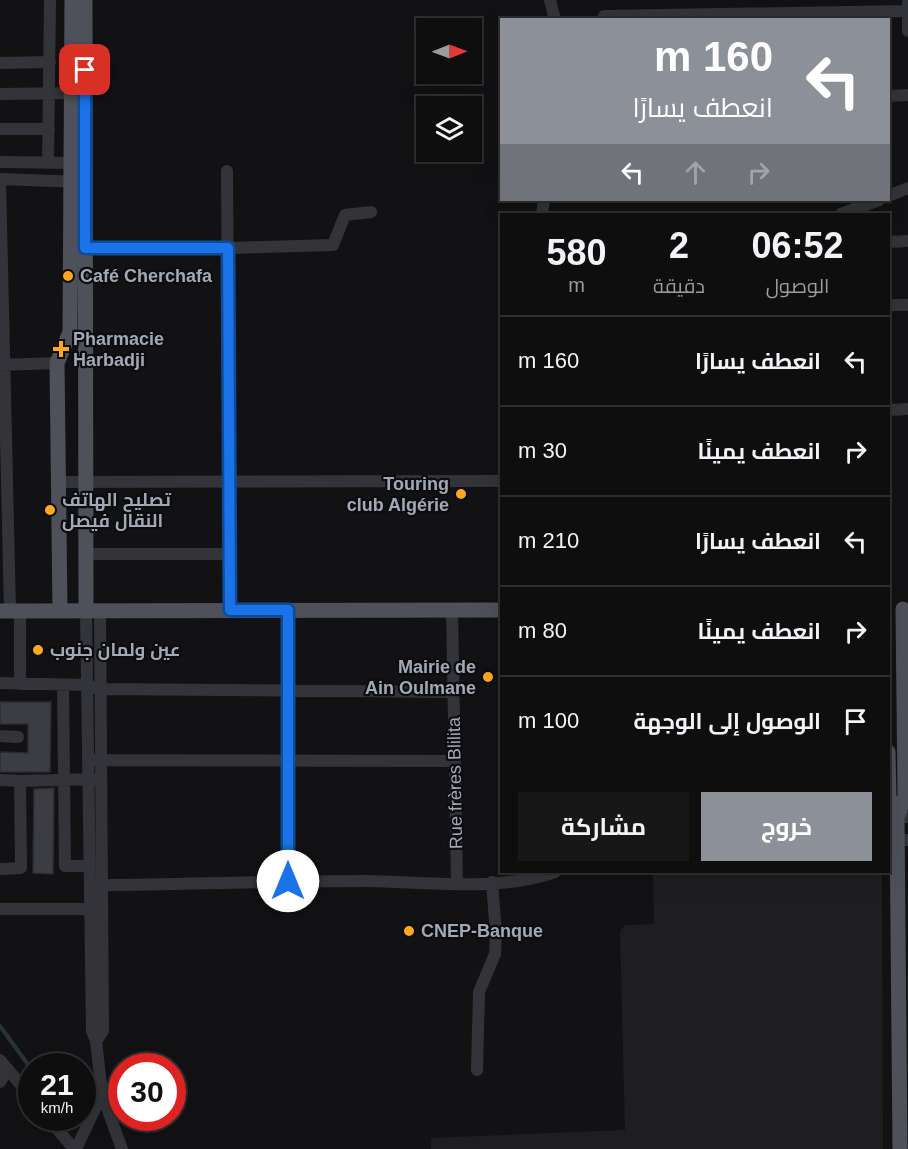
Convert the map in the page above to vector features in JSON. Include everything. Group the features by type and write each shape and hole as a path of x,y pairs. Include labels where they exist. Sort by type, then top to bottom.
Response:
{"main road":[{"path":"60,610 57,363 70,332 78,182 78,93 72,0"},
{"path":"78,93 85,0"},
{"path":"78,182 85,248 86,554 93,610"},
{"path":"900,609 905,796 898,817 904,1067 900,1149"},
{"path":"10,611 500,610"},
{"path":"890,799 898,817"}],"street":[{"path":"48,163 50,0"},
{"path":"550,0 554,18"},
{"path":"908,0 908,31"},
{"path":"604,16 908,11"},
{"path":"0,63 50,62"},
{"path":"0,94 78,93"},
{"path":"890,96 908,95"},
{"path":"0,129 49,129"},
{"path":"0,162 78,163"},
{"path":"227,171 230,610"},
{"path":"20,684 10,611 5,595 0,179 78,182"},
{"path":"890,195 908,188"},
{"path":"844,213 876,201"},
{"path":"85,248 333,245 345,215 371,212"},
{"path":"890,242 908,241"},
{"path":"890,305 908,305"},
{"path":"2,365 57,363"},
{"path":"890,410 908,410"},
{"path":"59,482 500,481"},
{"path":"86,554 230,554"},
{"path":"93,610 94,779 89,866 92,1031 96,1041 102,1094 122,1149"},
{"path":"288,610 288,881"},
{"name":"Rue frères Blilita","path":"452,610 457,883"},
{"path":"0,683 289,691 453,692"},
{"path":"63,685 65,866 89,866"},
{"path":"0,736 18,737"},
{"path":"94,760 454,761"},
{"path":"0,780 94,779"},
{"path":"94,779 103,885 103,1031 96,1041"},
{"path":"0,869 21,868 20,781"},
{"path":"103,885 288,881 457,883 492,882 542,874"},
{"path":"477,1070 479,992 495,954 496,934 492,882"},
{"path":"0,909 103,909"},
{"path":"0,1082 4,1064"},
{"path":"4,1064 18,1081"},
{"path":"59,1131 75,1149 102,1094"}],"shaded area":[{"path":"653,873 882,873 883,1149 431,1149 431,1138 625,1130 620,931 625,925 654,924"}],"building":[{"path":"0,702 51,702 50,772 0,772 0,752 28,753 28,724 0,724"},
{"path":"54,788 53,874 33,873 34,789"}],"waterway":[{"path":"0,1026 20,1053"}],"place":[{"name":"Café Cherchafa","path":"68,276"},
{"name":"Pharmacie Harbadji","path":"61,349"},
{"name":"Touring club Algérie","path":"461,494"},
{"name":"تصليح الهاتف النقال فيصل","path":"50,510"},
{"name":"عين ولمان جنوب","path":"38,650"},
{"name":"Mairie de Ain Oulmane","path":"488,677"},
{"name":"CNEP-Banque","path":"409,931"}],"route":[{"path":"85,70 85,248 228,248 230,610 288,610 288,881"}]}
